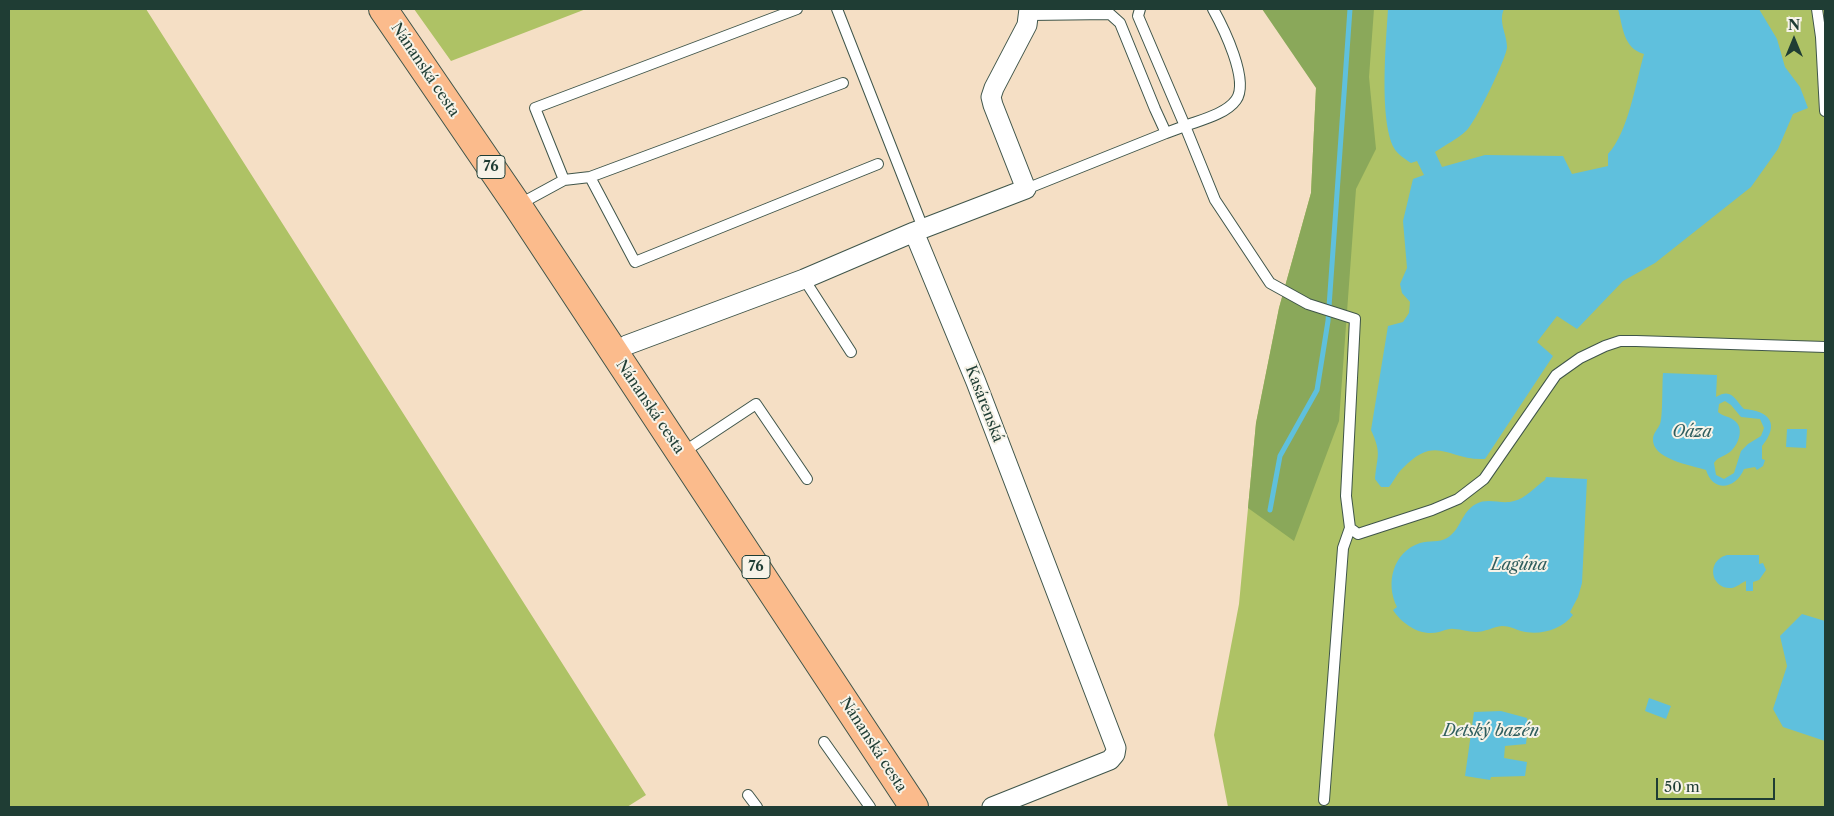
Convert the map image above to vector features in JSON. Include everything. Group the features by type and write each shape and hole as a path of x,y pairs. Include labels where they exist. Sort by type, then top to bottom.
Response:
{"main road":[{"name":"Nánanská cesta","path":"383,9 517,206 914,807"}],"street":[{"path":"614,353 627,345 804,279 918,230 1026,189 991,97 1027,25 1029,12"},
{"name":"Kasárenská","path":"918,230 1116,748 1115,754 1110,760 992,807"}],"lane":[{"path":"564,180 534,108 797,9"},
{"path":"837,9 918,230"},
{"path":"1140,9 1138,16 1215,200 1246,249 1270,283 1308,304 1355,319 1346,496 1350,528 1343,548 1324,800"},
{"path":"1026,189 1218,114 1236,100 1241,90 1239,73 1222,26 1213,9"},
{"path":"1817,9 1823,38 1825,111"},
{"path":"1029,12 1110,14 1120,23 1166,133"},
{"path":"517,206 564,180 590,177 843,83"},
{"path":"590,177 635,262 878,164"},
{"path":"804,279 851,352"},
{"path":"1350,528 1358,534 1458,499 1484,479 1556,375 1580,358 1605,346 1620,341 1636,341 1825,347"},
{"path":"681,453 756,404 807,479"},
{"path":"824,742 870,807"},
{"path":"748,795 757,807"}],"green space":[{"path":"9,9 146,9 646,795 627,807 9,807"},
{"path":"414,9 586,9 451,61"},
{"path":"1262,9 1374,9 1369,77 1376,149 1356,189 1339,421 1294,541 1248,508 1256,423 1279,308 1311,193 1316,88"},
{"path":"1324,9 1825,9 1825,807 1228,807 1214,735 1239,604 1256,423 1279,308 1311,193 1316,88"}],"water":[{"path":"1388,9 1504,9 1502,23 1507,42 1506,53 1471,125 1460,136 1435,152 1442,167 1485,155 1563,156 1572,174 1608,166 1608,154 1615,145 1626,121 1644,54 1637,51 1628,42 1618,9 1759,9 1777,39 1785,67 1800,87 1808,108 1793,114 1778,149 1751,187 1655,263 1623,281 1577,329 1557,316 1537,342 1553,356 1485,459 1472,459 1443,451 1425,452 1401,470 1389,487 1381,487 1375,479 1378,450 1371,430 1388,326 1403,322 1409,313 1410,302 1402,293 1400,284 1407,268 1403,221 1413,179 1424,175 1417,161 1411,163 1397,152 1389,135 1385,100"},
{"name":"Oáza","path":"1663,373 1717,375 1716,397 1721,394 1730,394 1744,409 1753,410 1766,416 1770,420 1771,425 1762,446 1762,459 1765,460 1763,466 1757,470 1755,467 1744,469 1736,481 1725,486 1714,482 1706,470 1673,460 1658,451 1654,445 1653,438 1661,420","holes":["1725,401 1741,417 1760,419 1764,428 1761,436 1741,451 1734,473 1724,479 1716,475 1714,463 1735,447 1740,431 1735,421 1718,412 1719,404"]},
{"path":"1787,429 1807,429 1806,448 1786,447"},
{"name":"Lagúna","path":"1546,477 1587,479 1582,583 1578,597 1570,612 1573,615 1568,620 1556,628 1535,633 1502,626 1479,632 1448,629 1425,633 1401,620 1393,610 1397,607 1393,598 1392,579 1394,569 1403,553 1420,543 1441,540 1452,535 1467,512 1476,504 1486,501 1509,502 1518,500 1545,480"},
{"path":"1727,555 1759,555 1759,564 1763,563 1766,570 1759,580 1753,582 1753,591 1746,591 1746,581 1732,588 1719,585 1715,580 1713,569 1720,558"},
{"path":"1802,614 1825,621 1825,741 1783,727 1773,709 1787,666 1780,636"},
{"path":"1649,698 1671,706 1666,719 1645,711"},
{"name":"Detský bazén","path":"1501,711 1527,718 1526,744 1505,746 1504,758 1527,762 1525,776 1491,777 1490,780 1465,776 1474,712"}],"waterway":[{"path":"1270,510 1280,456 1317,390 1328,321 1350,9"}]}
